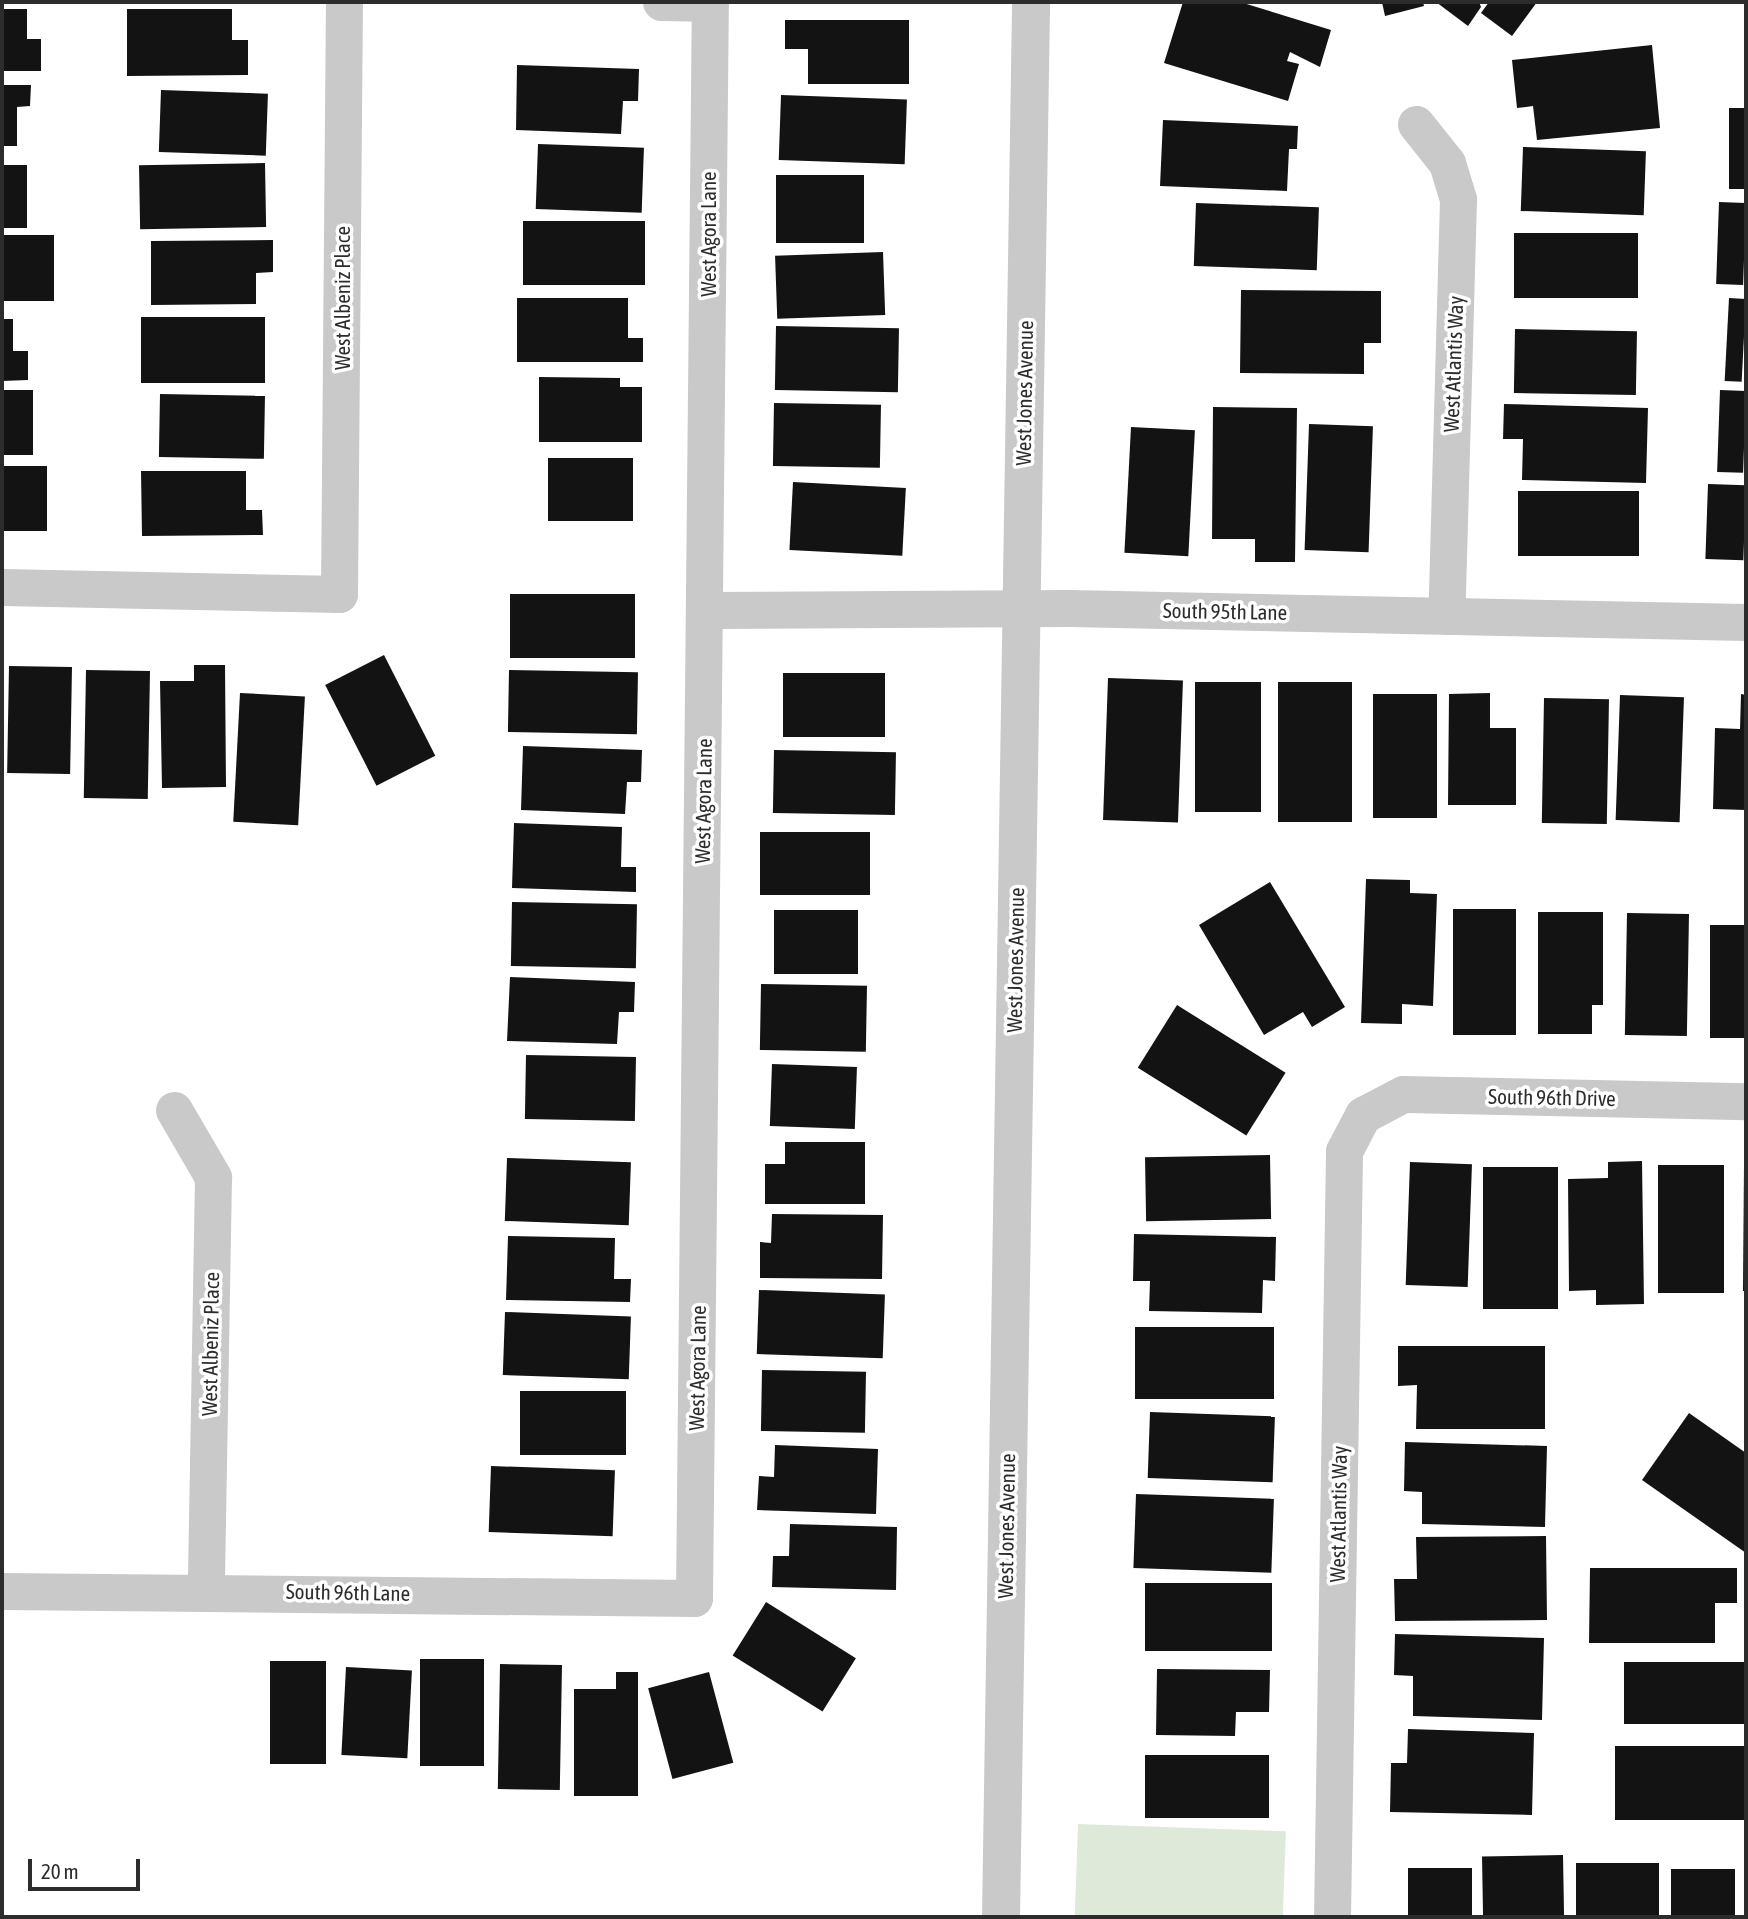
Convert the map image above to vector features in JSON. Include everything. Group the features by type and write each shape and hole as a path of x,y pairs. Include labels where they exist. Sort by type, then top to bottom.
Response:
{"street":[{"name":"West Albeniz Place","path":"2,587 340,594 344,2"},
{"path":"661,2 710,3"},
{"name":"West Jones Avenue","path":"1001,1917 1031,2"},
{"name":"West Agora Lane","path":"694,1598 710,3"},
{"name":"West Atlantis Way","path":"1416,124 1447,163 1458,199 1446,616"},
{"name":"South 95th Lane","path":"705,610 1020,609 1746,622"},
{"name":"South 96th Drive","path":"1363,1115 1403,1094 1746,1101"},
{"name":"West Albeniz Place","path":"173,1110 214,1177 206,1590"},
{"name":"West Atlantis Way","path":"1332,1917 1344,1151 1363,1115"},
{"name":"South 96th Lane","path":"2,1591 206,1590 694,1598"}],"green space":[{"path":"1078,1824 1286,1831 1283,1917 1075,1917"}],"building":[{"path":"1183,2 1240,2 1331,30 1320,67 1290,52 1287,61 1299,64 1288,101 1164,63"},
{"path":"1382,2 1423,2 1424,6 1385,16"},
{"path":"1436,2 1479,2 1481,7 1468,26"},
{"path":"1489,2 1537,2 1512,36 1481,13"},
{"path":"2,9 27,9 27,39 41,39 41,71 2,71"},
{"path":"127,9 232,9 232,40 248,40 248,75 127,76"},
{"path":"785,20 909,20 909,84 808,84 808,49 785,49"},
{"path":"1652,45 1660,128 1537,140 1533,106 1517,108 1512,60"},
{"path":"517,65 639,69 638,101 623,101 621,134 516,130"},
{"path":"2,85 31,85 30,106 17,107 17,146 2,146"},
{"path":"161,90 268,94 266,156 159,152"},
{"path":"781,95 907,99 905,164 779,160"},
{"path":"1729,108 1746,108 1746,189 1729,189"},
{"path":"1163,120 1298,126 1297,149 1289,149 1287,191 1160,186"},
{"path":"538,144 644,148 642,213 536,209"},
{"path":"1523,147 1646,151 1644,215 1521,211"},
{"path":"265,163 266,227 140,229 139,165"},
{"path":"2,165 27,165 27,228 2,228"},
{"path":"776,175 864,175 864,243 776,243"},
{"path":"1719,202 1746,203 1743,285 1716,284"},
{"path":"1196,203 1319,207 1317,270 1194,266"},
{"path":"523,221 645,221 645,285 523,285"},
{"path":"1514,233 1638,233 1638,298 1514,298"},
{"path":"2,235 54,235 54,301 2,301"},
{"path":"273,240 273,272 256,273 256,304 151,305 151,241"},
{"path":"883,252 885,315 777,319 775,256"},
{"path":"1241,290 1381,291 1381,343 1364,343 1364,374 1240,373"},
{"path":"517,298 628,298 628,338 643,338 643,362 517,362"},
{"path":"1729,298 1746,299 1742,382 1725,381"},
{"path":"141,317 265,317 265,383 141,383"},
{"path":"2,319 13,319 13,351 28,351 28,380 2,381"},
{"path":"776,326 899,328 898,392 775,390"},
{"path":"1515,329 1637,331 1636,395 1514,393"},
{"path":"539,377 620,378 620,387 642,387 642,442 539,442"},
{"path":"2,390 33,390 33,455 2,455"},
{"path":"1720,390 1746,391 1743,473 1717,472"},
{"path":"160,394 265,396 264,459 159,457"},
{"path":"774,403 881,405 880,468 773,466"},
{"path":"1504,404 1648,408 1646,483 1522,480 1523,439 1503,439"},
{"path":"1213,407 1297,408 1295,562 1255,562 1255,539 1212,539"},
{"path":"1309,424 1373,426 1369,552 1305,550"},
{"path":"1131,427 1195,430 1188,556 1124,553"},
{"path":"548,458 633,458 633,521 548,521"},
{"path":"2,466 47,466 47,531 2,531"},
{"path":"141,471 246,471 246,510 262,510 263,535 142,536"},
{"path":"793,482 906,488 902,556 789,550"},
{"path":"1708,484 1746,485 1743,560 1705,559"},
{"path":"1518,491 1639,491 1639,556 1518,556"},
{"path":"510,594 635,594 635,658 510,658"},
{"path":"384,655 435,756 376,786 325,685"},
{"path":"194,665 225,665 226,787 162,788 160,681 194,681"},
{"path":"9,666 72,667 70,774 7,773"},
{"path":"86,670 150,671 148,799 84,798"},
{"path":"509,670 638,672 637,734 508,732"},
{"path":"783,673 885,673 885,737 783,737"},
{"path":"1108,678 1183,681 1178,823 1103,820"},
{"path":"1195,682 1261,682 1261,812 1195,812"},
{"path":"1278,682 1352,682 1352,822 1278,822"},
{"path":"240,693 305,696 298,825 233,822"},
{"path":"1490,693 1490,728 1516,728 1516,805 1448,805 1449,694"},
{"path":"1373,694 1437,694 1437,818 1373,818"},
{"path":"1741,694 1746,695 1746,810 1713,809 1715,728 1740,729"},
{"path":"1620,695 1684,697 1680,822 1616,820"},
{"path":"1544,698 1609,699 1607,824 1542,823"},
{"path":"523,746 642,750 641,782 627,782 625,814 521,810"},
{"path":"774,750 896,752 895,815 773,813"},
{"path":"514,823 622,827 621,867 636,867 636,892 512,888"},
{"path":"760,832 870,832 870,895 760,895"},
{"path":"1366,879 1410,880 1410,893 1437,894 1433,1006 1402,1004 1402,1024 1361,1023"},
{"path":"1270,882 1345,1007 1312,1027 1303,1012 1264,1035 1199,925"},
{"path":"512,902 637,904 636,968 511,966"},
{"path":"1453,909 1516,909 1516,1035 1453,1035"},
{"path":"774,910 858,910 858,974 774,974"},
{"path":"1538,912 1603,912 1603,1005 1592,1005 1592,1034 1538,1034"},
{"path":"1627,913 1689,914 1687,1036 1625,1035"},
{"path":"1710,925 1746,925 1746,1038 1710,1038"},
{"path":"510,977 635,982 634,1012 619,1012 617,1044 507,1041"},
{"path":"761,984 867,986 866,1052 760,1050"},
{"path":"1177,1005 1286,1073 1246,1136 1138,1068"},
{"path":"526,1055 636,1057 635,1121 525,1119"},
{"path":"772,1064 857,1067 855,1129 770,1126"},
{"path":"785,1142 865,1142 865,1204 765,1204 765,1164 785,1164"},
{"path":"1270,1155 1271,1219 1146,1221 1145,1157"},
{"path":"507,1158 631,1162 629,1225 505,1221"},
{"path":"1642,1161 1644,1304 1596,1305 1596,1290 1569,1291 1568,1179 1608,1178 1608,1162"},
{"path":"1410,1162 1472,1164 1468,1287 1406,1285"},
{"path":"1658,1165 1724,1165 1724,1293 1658,1293"},
{"path":"1746,1166 1746,1291 1743,1291"},
{"path":"1483,1167 1558,1167 1558,1309 1483,1309"},
{"path":"772,1214 883,1215 882,1279 760,1278 760,1242 771,1243"},
{"path":"1134,1234 1276,1237 1275,1281 1263,1280 1262,1313 1149,1311 1150,1281 1133,1281"},
{"path":"508,1236 615,1238 614,1279 631,1279 630,1302 506,1300"},
{"path":"759,1290 885,1294 883,1358 757,1354"},
{"path":"505,1312 631,1316 629,1379 503,1375"},
{"path":"1135,1327 1274,1327 1274,1399 1135,1399"},
{"path":"1398,1346 1545,1346 1545,1429 1416,1429 1417,1385 1398,1386"},
{"path":"762,1370 866,1372 865,1433 761,1431"},
{"path":"520,1391 626,1391 626,1455 520,1455"},
{"path":"1150,1412 1275,1416 1273,1482 1148,1478"},
{"path":"1689,1413 1746,1453 1746,1553 1642,1480"},
{"path":"1405,1442 1547,1446 1545,1527 1422,1524 1422,1492 1404,1491"},
{"path":"775,1445 878,1449 876,1514 757,1510 759,1476 774,1477"},
{"path":"491,1466 615,1470 613,1536 489,1532"},
{"path":"1136,1494 1274,1499 1271,1573 1133,1568"},
{"path":"790,1524 897,1527 896,1590 772,1587 773,1556 789,1556"},
{"path":"1546,1536 1547,1620 1395,1621 1394,1579 1417,1579 1416,1537"},
{"path":"1590,1568 1737,1568 1737,1603 1715,1603 1715,1643 1589,1643"},
{"path":"1145,1583 1272,1583 1272,1651 1145,1651"},
{"path":"766,1602 856,1658 823,1712 733,1655"},
{"path":"1395,1634 1544,1638 1542,1720 1413,1716 1413,1676 1394,1675"},
{"path":"420,1659 484,1659 484,1766 420,1766"},
{"path":"270,1661 326,1661 326,1764 270,1764"},
{"path":"1624,1662 1746,1662 1746,1724 1624,1724"},
{"path":"500,1664 562,1665 560,1790 498,1789"},
{"path":"346,1667 412,1670 407,1758 341,1755"},
{"path":"1157,1669 1270,1670 1269,1712 1236,1712 1235,1736 1156,1735"},
{"path":"616,1672 638,1672 638,1796 574,1796 574,1689 616,1689"},
{"path":"709,1672 733,1763 672,1779 648,1688"},
{"path":"1408,1729 1534,1733 1532,1815 1390,1812 1391,1763 1407,1763"},
{"path":"1615,1746 1746,1746 1746,1820 1615,1820"},
{"path":"1145,1755 1269,1755 1269,1818 1145,1818"},
{"path":"1563,1855 1564,1917 1483,1917 1482,1856"},
{"path":"1576,1863 1659,1863 1659,1917 1576,1917"},
{"path":"1408,1868 1472,1868 1472,1917 1408,1917"},
{"path":"1671,1869 1735,1869 1735,1917 1671,1917"}]}
